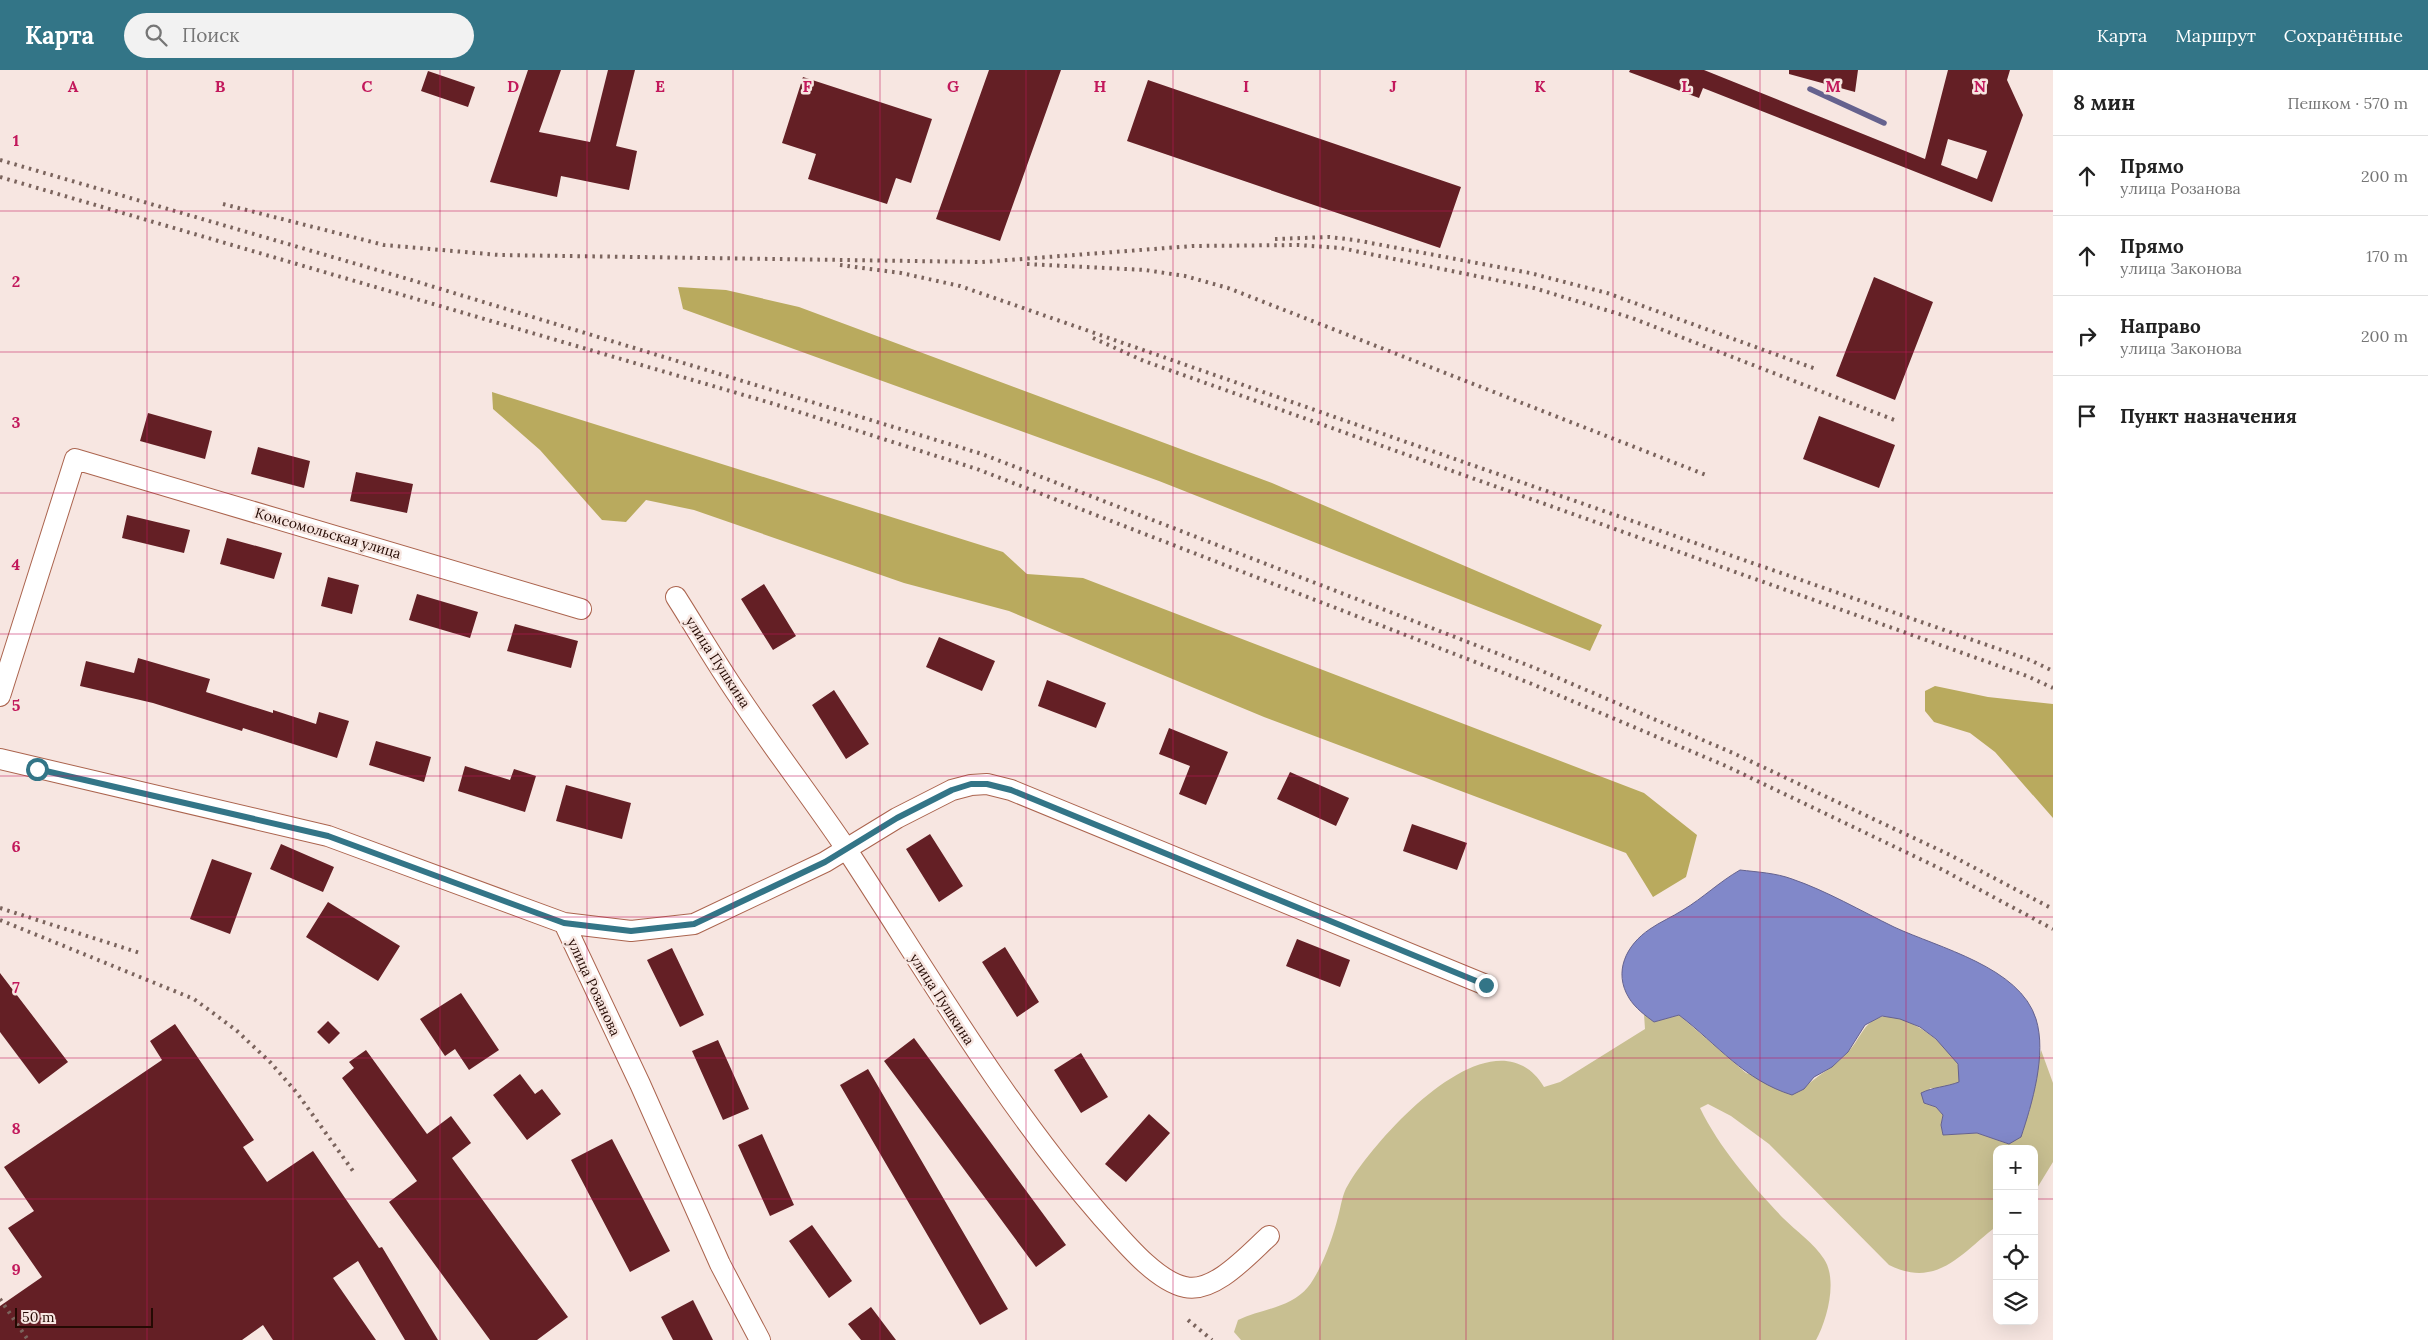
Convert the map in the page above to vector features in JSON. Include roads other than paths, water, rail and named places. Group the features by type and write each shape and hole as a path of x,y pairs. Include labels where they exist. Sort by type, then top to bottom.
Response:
{"street":[{"name":"Комсомольская улица","path":"0,696 75,458 581,609"},
{"name":"улица Пушкина","path":"676,597 736,694 846,849 941,999 1009,1100 1059,1167 1134,1254 1168,1280 1186,1288 1204,1286 1224,1276 1269,1236"},
{"name":"улица Розанова","path":"0,759 328,836 564,923 640,1084 720,1264 760,1340"},
{"path":"564,923 631,931 694,924 825,862 897,818 952,790 971,784 987,784 1011,790 1486,985"}],"water":[{"path":"1740,870 1780,875 1818,889 1894,927 1976,961 2013,986 2027,1001 2036,1019 2040,1048 2037,1079 2021,1137 2009,1144 1977,1133 1943,1135 1941,1125 1943,1115 1936,1107 1924,1103 1921,1093 1959,1082 1958,1064 1936,1039 1920,1027 1900,1019 1882,1016 1865,1025 1848,1052 1832,1067 1814,1077 1804,1089 1792,1095 1745,1071 1679,1015 1654,1022 1637,1008 1631,1002 1624,988 1622,978 1624,960 1634,943 1650,929 1679,913"}],"waterway":[{"path":"1810,89 1884,123"}],"railway":[{"path":"0,160 408,279 982,454 1535,668 1733,753 1950,855 2053,909"},
{"path":"0,177 771,403 977,469 1532,684 1726,766 1941,869 2053,929"},
{"path":"223,204 384,245 499,255 982,262 1193,246 1298,245 1341,248 1534,288 1632,318 1897,421"},
{"path":"1275,239 1329,237 1355,240 1530,273 1607,293 1816,369"},
{"path":"1027,264 1145,270 1185,276 1228,288 1706,475"},
{"path":"840,265 901,273 960,286 2030,660 2053,671"},
{"path":"1093,338 1144,361 2027,676 2053,688"},
{"path":"0,908 140,953"},
{"path":"0,920 194,999 236,1030 271,1063 297,1093 353,1171"},
{"path":"0,1299 28,1340"},
{"path":"1188,1320 1212,1340"}]}
